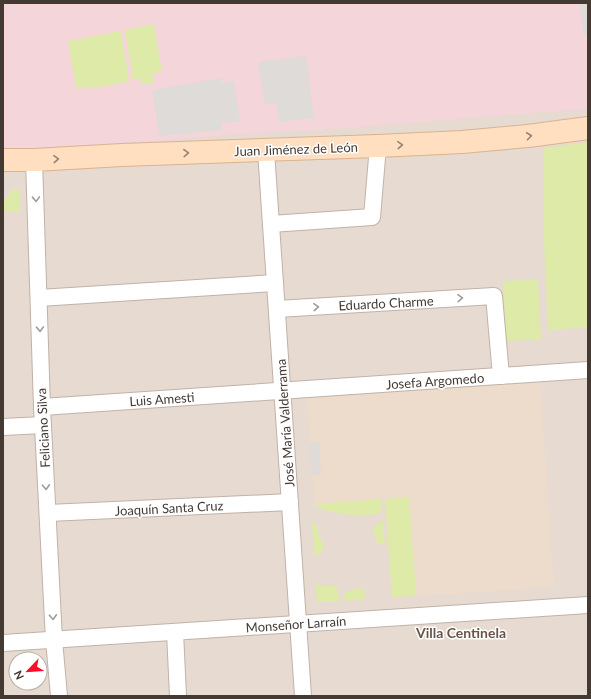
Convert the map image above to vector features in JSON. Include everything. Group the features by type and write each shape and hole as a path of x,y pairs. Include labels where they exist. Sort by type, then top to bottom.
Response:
{"main road":[{"name":"Juan Jiménez de León","path":"3,160 378,146 500,139 588,128"}],"street":[{"path":"271,224 372,217 378,146"},
{"name":"José María Valderrama","path":"266,151 303,696"},
{"name":"Feliciano Silva","path":"34,160 42,407 54,640 59,696"},
{"path":"39,298 275,283"},
{"name":"Eduardo Charme","path":"277,309 494,296 501,376"},
{"name":"Josefa Argomedo","path":"282,391 588,370"},
{"name":"Luis Amesti","path":"42,407 282,391"},
{"path":"3,427 43,425"},
{"name":"Joaquín Santa Cruz","path":"48,514 290,502"},
{"name":"Monseñor Larraín","path":"3,643 588,605"},
{"path":"175,632 178,696"}],"shaded area":[{"path":"3,3 588,3 588,696 3,696"},
{"path":"3,3 588,3 588,109 60,148 3,148"},
{"path":"579,3 588,3 588,34 584,35"},
{"path":"306,56 314,118 279,122 277,103 265,104 258,62"},
{"path":"221,78 222,83 234,81 240,121 222,123 222,130 159,136 152,90"},
{"path":"540,381 554,587 416,596 409,497 314,504 312,475 321,475 319,443 310,443 306,397"},
{"path":"319,442 321,475 312,475 310,443"}],"green space":[{"path":"154,24 162,72 152,73 154,83 142,85 142,78 133,80 125,30"},
{"path":"121,31 129,81 86,89 86,87 76,88 68,41"},
{"path":"588,142 588,327 548,330 544,244 544,148"},
{"path":"15,187 20,192 20,211 3,211 3,201"},
{"path":"538,280 541,339 506,341 503,281"},
{"path":"409,497 416,596 392,597 385,499"},
{"path":"382,499 382,512 367,515 327,511 314,504"},
{"path":"383,521 385,545 376,542 376,536 372,531 375,525"},
{"path":"312,522 316,525 324,546 321,553 314,555"},
{"path":"316,584 327,586 336,585 338,589 339,601 317,602"},
{"path":"357,588 363,590 365,599 345,601 344,593"}],"district":[{"name":"Villa Centinela","path":"461,632"}]}
